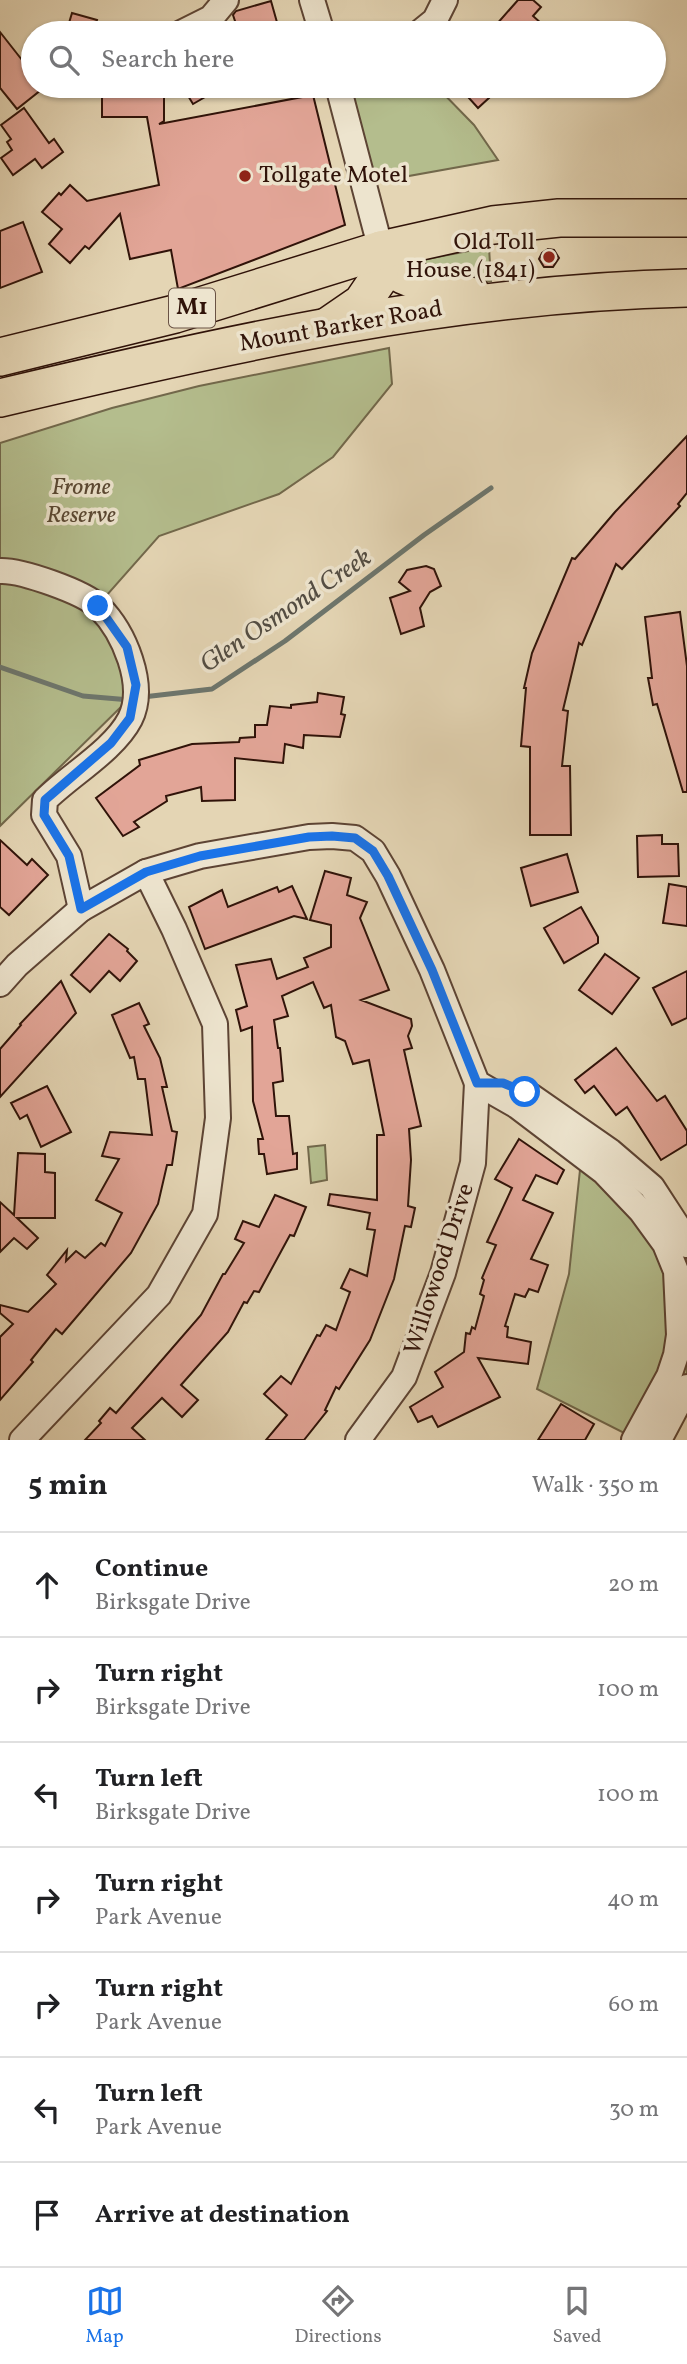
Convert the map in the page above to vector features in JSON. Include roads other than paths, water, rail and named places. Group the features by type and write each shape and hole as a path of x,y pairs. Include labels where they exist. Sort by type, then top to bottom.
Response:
{"highway":[{"name":"Mount Barker Road","path":"0,357 175,314 381,250 493,225 559,218"},
{"path":"559,218 687,243"},
{"name":"M1","path":"559,218 687,218"},
{"path":"381,250 403,275 432,287 492,301"},
{"path":"328,326 362,303 379,278 381,250"},
{"name":"Mount Barker Road","path":"0,398 172,358 328,326 492,301 623,289 687,288"}],"street":[{"path":"205,21 211,18 226,0"},
{"path":"312,0 318,21"},
{"path":"434,21 445,0"},
{"path":"341,98 381,250"},
{"path":"0,571 14,570 64,588 98,606 127,647 135,695 130,718 111,743 45,800 44,815 69,856 81,909"},
{"path":"0,984 8,958 81,909 146,872 200,856 309,837 355,838 373,851 388,876 432,970 477,1083 498,1093 524,1111 604,1172 642,1211 665,1244 676,1271 679,1335 676,1355 659,1396 634,1440"},
{"path":"26,1438 159,1295 205,1214 218,1118 215,1024 146,872"},
{"path":"477,1083 503,1083 525,1092 610,1151 652,1187 687,1245"},
{"name":"Willowood Drive","path":"358,1440 404,1377 443,1273 473,1163 477,1083"},
{"path":"659,1440 687,1387"}],"waterway":[{"name":"Glen Osmond Creek","path":"143,697 212,689 285,641 424,535 491,488"},
{"name":"Glen Osmond Creek","path":"0,667 83,696 130,700"}],"place":[{"name":"Tollgate Motel","path":"245,176"},
{"name":"Old Toll House (1841)","path":"549,257"}],"park label":[{"name":"Frome Reserve","path":"81,502"}]}
